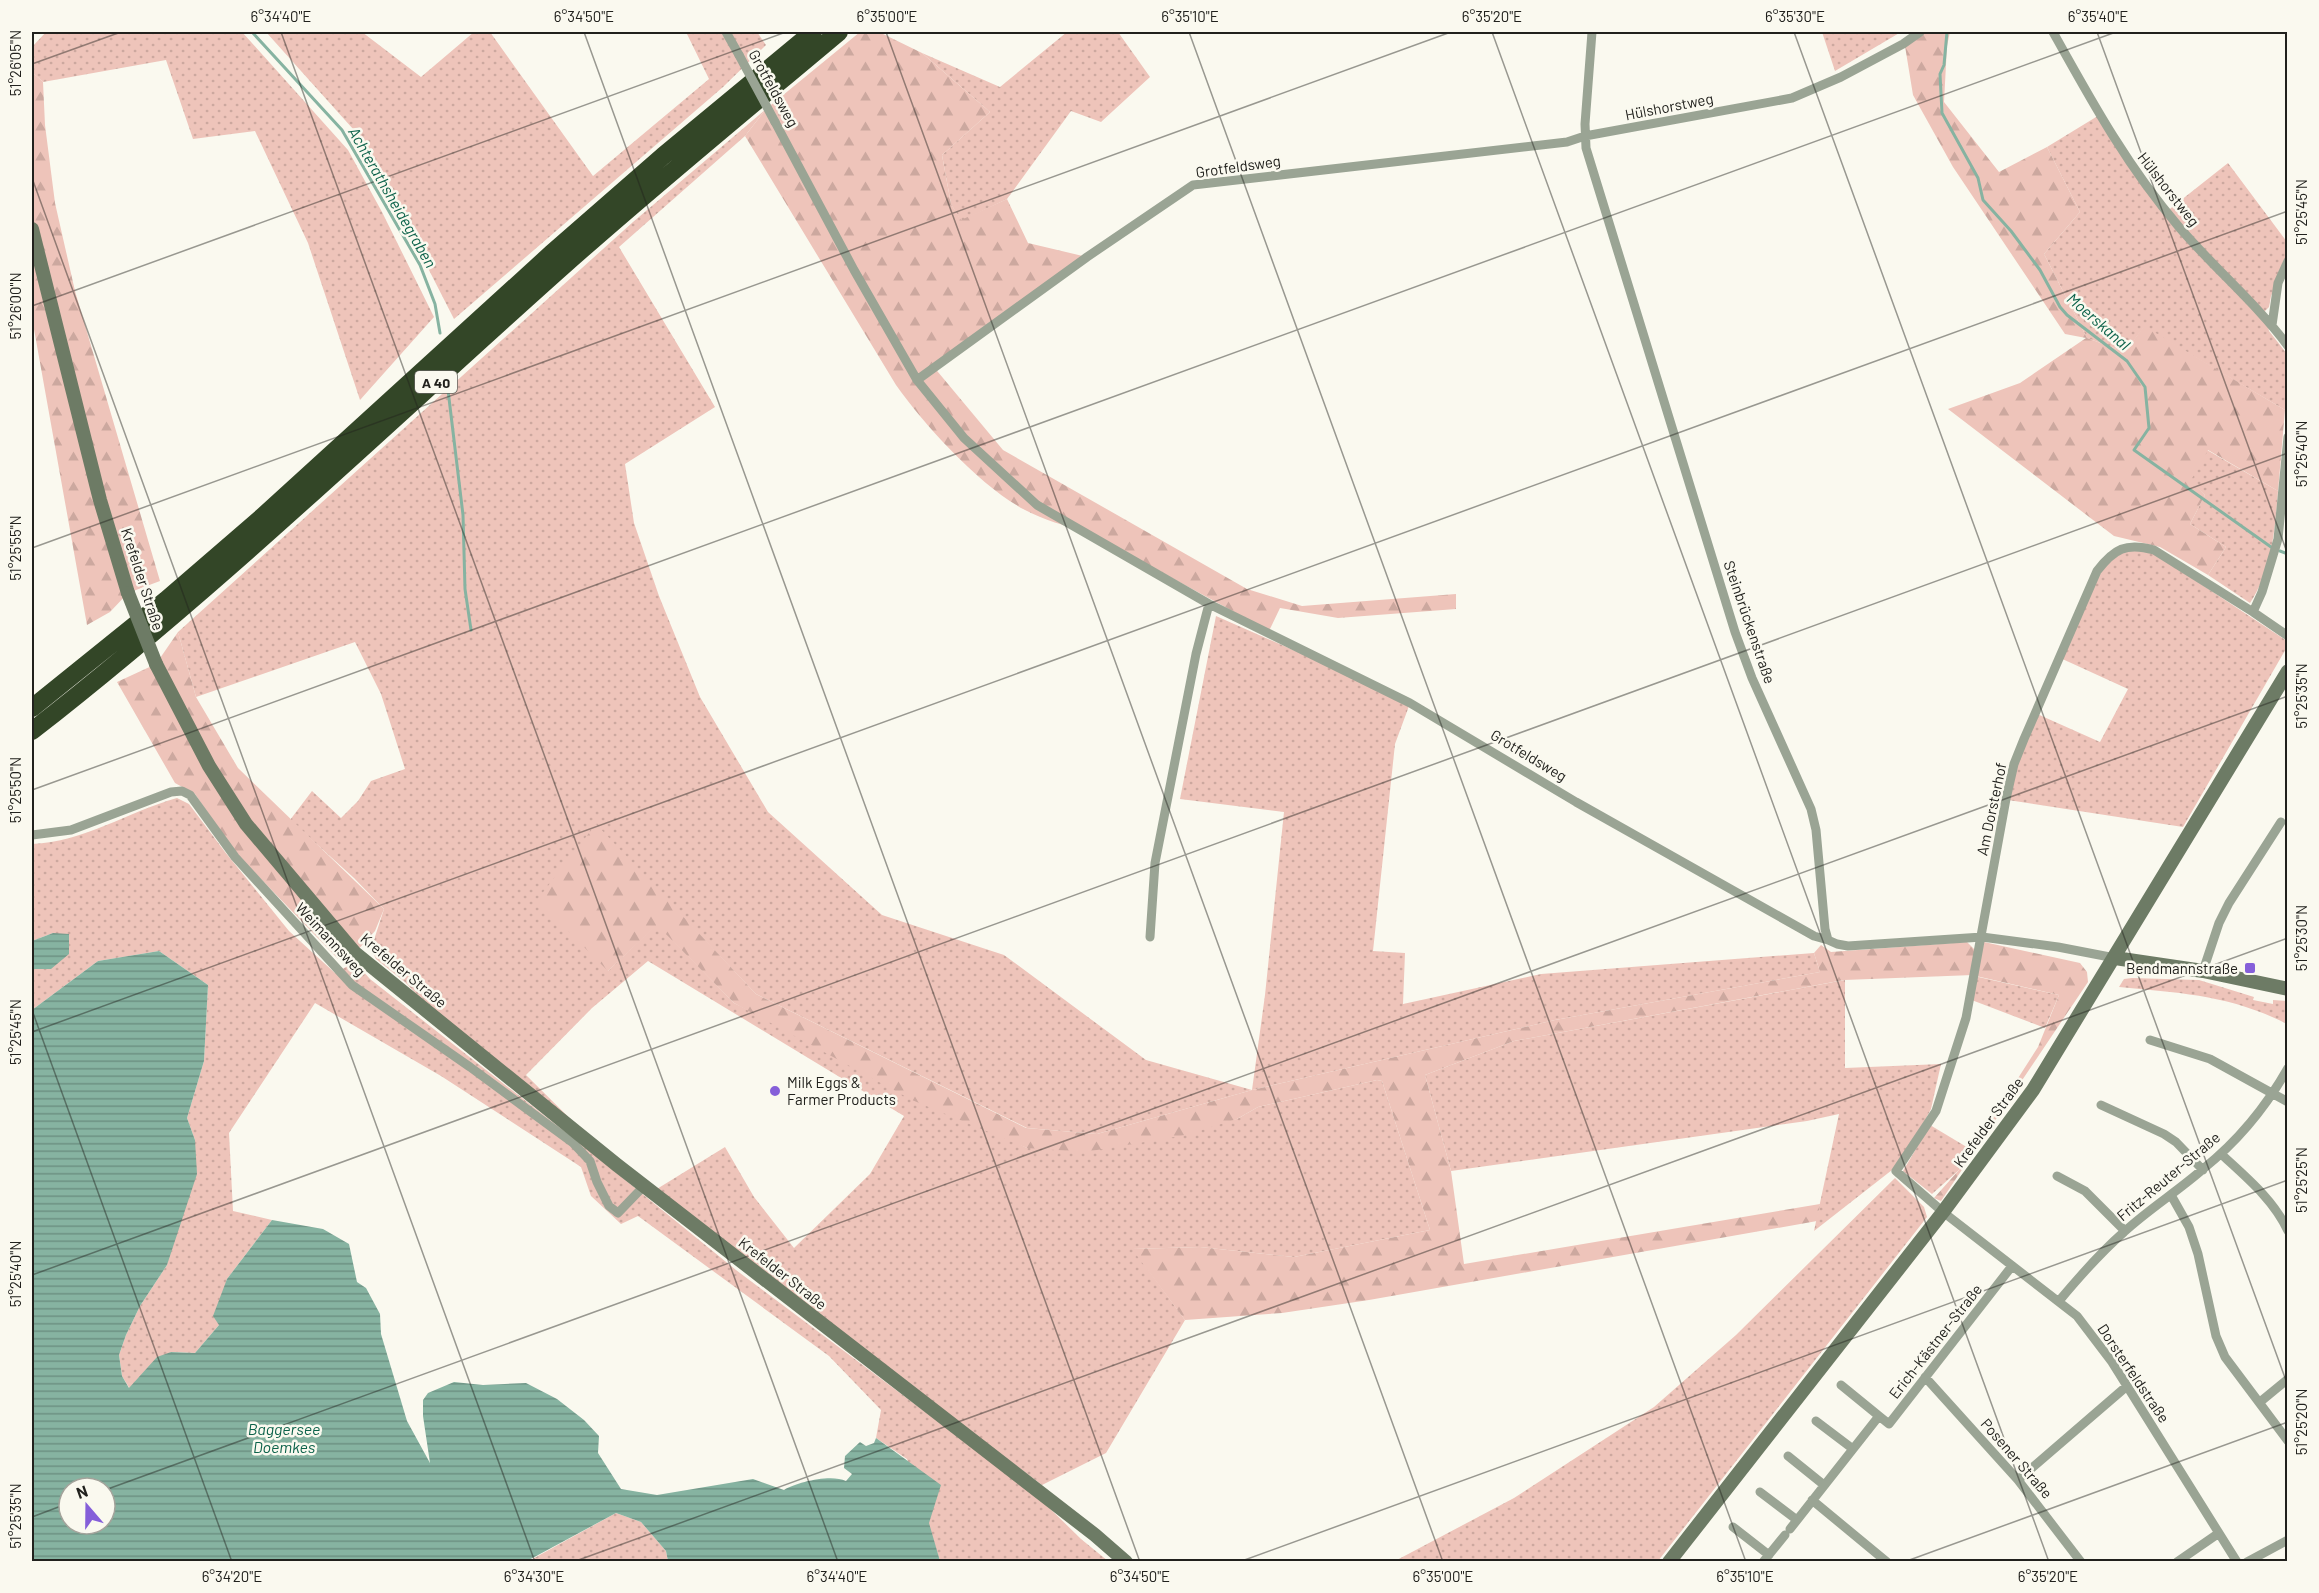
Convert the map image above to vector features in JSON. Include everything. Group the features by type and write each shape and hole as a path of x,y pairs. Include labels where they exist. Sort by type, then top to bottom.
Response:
{"highway":[{"name":"A 40","path":"32,708 166,600 261,518 552,253 663,156 813,32"},
{"name":"A 40","path":"32,731 159,628 274,529 561,268 672,171 840,32"}],"main road":[{"name":"Krefelder Straße","path":"32,229 100,500 128,593 156,664 209,766 246,824 355,954 644,1186 1126,1562"},
{"name":"Krefelder Straße","path":"1670,1562 1943,1212 2033,1090 2288,671"},
{"path":"2115,958 2203,971 2288,989"}],"street":[{"name":"Grotfeldsweg","path":"726,32 854,270 917,380 964,438 1037,505 1209,604 1410,703 1700,872 1814,936 1828,940"},
{"name":"Steinbrückenstraße","path":"1592,32 1586,148 1735,632 1752,678 1811,809 1816,830 1828,940"},
{"name":"Hülshorstweg","path":"1585,136 1792,98 1841,77 1903,44 1920,32"},
{"name":"Hülshorstweg","path":"2053,32 2115,142 2138,177 2180,229 2272,325 2288,346"},
{"name":"Grotfeldsweg","path":"917,380 1087,257 1193,185 1567,142 1585,136"},
{"path":"2272,325 2278,283 2288,261"},
{"path":"2253,612 2262,592 2278,538 2288,437"},
{"name":"Am Dorsterhof","path":"1943,1212 1896,1171 1936,1111 1966,1018 2014,764 2089,585 2106,559 2116,550 2131,546 2154,550 2288,636"},
{"path":"1150,937 1155,862 1196,654 1209,604"},
{"name":"Weimannsweg","path":"32,835 71,830 171,792 182,791 190,795 235,857 352,985 470,1067 573,1143 590,1161 609,1206 618,1213 644,1186"},
{"path":"2203,971 2219,923 2229,903 2281,822"},
{"path":"1828,940 1837,945 1848,946 1982,937 2058,947 2115,958"},
{"path":"2150,1040 2210,1059 2288,1102"},
{"name":"Fritz-Reuter-Straße","path":"2059,1301 2091,1263 2125,1231 2222,1154 2247,1128 2273,1094 2288,1068"},
{"path":"2102,1105 2164,1134 2176,1142 2202,1170"},
{"path":"2222,1154 2261,1192 2282,1218 2288,1231"},
{"path":"2057,1176 2085,1191 2125,1231"},
{"path":"2171,1195 2189,1227 2198,1254 2220,1348 2288,1441"},
{"name":"Dorsterfeldstraße","path":"1943,1212 2077,1316 2127,1386 2237,1562"},
{"name":"Erich-Kästner-Straße","path":"1879,1416 1889,1424 2012,1266"},
{"name":"Posener Straße","path":"1925,1377 2018,1480 2081,1562"},
{"path":"2260,1402 2288,1379"},
{"path":"1732,1527 1766,1558 1879,1416 1841,1385"},
{"path":"2018,1480 2127,1386"},
{"path":"1816,1421 1853,1449"},
{"path":"1788,1456 1824,1485"},
{"path":"1760,1492 1797,1520"},
{"path":"1812,1500 1887,1562"},
{"path":"2177,1562 2219,1533"},
{"path":"2247,1562 2288,1540"}],"green space":[{"path":"46,32 242,32 348,150 382,212 434,317 360,400 308,243 255,131 193,139 166,60 43,82 32,72 32,47"},
{"path":"266,32 362,32 421,77 474,32 490,32 593,176 709,79 686,32 757,32 766,45 723,87 454,319 362,139"},
{"path":"860,32 879,32 922,53 990,112 942,155 951,204 961,220 1007,199 1028,243 1087,257 933,366 1003,450 1247,589 1302,606 1456,594 1456,609 1338,618 1280,608 1269,631 1086,531 1025,510 990,487 972,471 922,419 896,385 745,136 766,109"},
{"path":"1067,32 1118,32 1150,77 1101,122 1071,111 1007,199 961,221 951,204 942,155 990,112 922,53 1000,87"},
{"path":"1822,32 1901,32 1835,71"},
{"path":"1924,32 1950,32 1944,102 1999,172 2047,147 2080,212 2044,254 2087,338 2125,352 2144,326 2285,410 2278,491 2208,450 2191,480 2205,495 2190,524 2226,547 2208,575 2160,547 2114,536 1948,409 2020,383 2086,338 2065,334 1953,167 1913,95 1905,46"},
{"path":"32,72 43,82 45,125 55,203 75,291 160,581 128,593 110,612 87,625 32,318"},
{"path":"766,109 745,136 619,247 715,407 625,464 634,523 659,596 700,697 768,812 882,915 1004,955 1146,1060 1252,1090 1097,1134 1027,1128 756,994 595,825 608,971 657,924 734,1003 1027,1148 1237,1119 1258,1107 1377,1080 1382,1081 1430,1230 1294,1257 1200,1247 1133,1249 1185,1320 1106,1453 1042,1485 652,1192 725,1147 754,1197 794,1248 870,1174 904,1116 648,961 592,1008 526,1075 617,1165 453,1032 405,982 376,959 371,949 384,909 354,878 290,820 312,791 341,818 358,801 371,781 405,769 381,694 355,642 196,697 178,632 633,222"},
{"path":"2101,114 2166,212 2228,163 2287,242 2287,261 2271,296 2269,307 2265,311 2269,331 2287,354 2285,410 2144,327 2125,352 2087,338 2044,254 2080,212 2047,147"},
{"path":"2207,450 2278,491 2274,534 2268,563 2250,603 2208,575 2226,547 2190,524 2205,495 2190,480"},
{"path":"2131,546 2154,553 2287,641 2287,647 2183,827 2008,800 2014,764 2035,713 2100,742 2128,689 2058,657 2097,571"},
{"path":"1216,616 1318,661 1409,706 1395,744 1373,951 1405,953 1403,1004 1541,974 1814,953 1820,972 1555,1020 1252,1090 1265,995 1284,812 1180,799"},
{"path":"178,632 196,697 238,768 384,909 375,931 355,953 335,933 338,959 233,850 195,794 175,783 117,682 156,664"},
{"path":"177,798 189,804 289,931 335,973 355,962 370,979 587,1149 736,1270 1036,1495 1081,1539 1108,1561 940,1561 907,1459 876,1438 881,1410 829,1356 638,1216 621,1224 591,1196 581,1167 441,1076 315,1003 229,1133 233,1211 272,1220 227,1279 219,1325 195,1353 171,1352 130,1389 122,1376 119,1355 140,1306 167,1265 195,1140 187,1118 204,1061 208,985 159,951 98,961 32,1010 32,969 51,969 53,933 32,941 32,844 70,838"},
{"path":"596,824 756,994 1026,1128 1097,1134 1252,1090 1555,1020 1820,972 1814,953 1821,945 1831,952 1967,942 1975,950 1973,975 1844,980 1514,1041 1425,1075 1451,1171 1464,1264 1820,1204 1817,1221 1369,1300 1282,1313 1185,1320 1132,1249 1200,1247 1294,1257 1430,1230 1382,1081 1377,1080 1258,1107 1237,1119 1186,1135 1085,1152 1027,1148 912,1100 734,1003 657,925 608,971 537,900"},
{"path":"1984,942 2080,963 2087,972 2088,982 1941,1201 1934,1198 1959,1170 2038,1047 2059,995 1976,976"},
{"path":"1974,976 2059,995 2045,1028 1969,999"},
{"path":"2124,979 2199,980 2254,997 2253,1000 2273,1004 2273,1000 2287,1001 2287,1024 2266,1014 2225,1001 2119,987"},
{"path":"1845,980 1845,1068 1941,1064 1931,1109 1892,1170 1814,1231 1839,1114 1807,1121 1451,1171 1425,1075 1514,1041"},
{"path":"1930,1125 1970,1149 1959,1170 1932,1194 1903,1171"},
{"path":"1895,1178 1924,1207 1927,1217 1658,1561 1395,1561 1514,1498 1654,1407 1736,1335"},
{"path":"616,1513 641,1522 666,1551 668,1561 527,1562"}],"water":[{"path":"53,933 69,934 69,954 51,969 32,969 32,941"},
{"name":"Baggersee Doemkes","path":"159,951 208,985 204,1061 187,1118 195,1140 197,1174 167,1265 140,1306 119,1355 122,1376 129,1388 157,1357 171,1352 195,1353 219,1325 213,1316 227,1279 272,1220 323,1229 349,1244 357,1282 366,1288 380,1314 381,1334 407,1421 430,1463 423,1400 428,1393 454,1382 483,1385 526,1383 557,1399 584,1420 599,1436 598,1453 621,1489 657,1495 753,1479 784,1490 814,1480 832,1478 846,1481 852,1474 844,1468 845,1456 860,1442 866,1446 874,1443 876,1438 941,1485 929,1523 940,1561 668,1561 666,1551 641,1522 616,1513 527,1561 32,1561 32,1010 98,961"}],"waterway":[{"name":"Achterathsheidegraben","path":"252,32 342,130 420,265 435,304 440,333"},
{"name":"Moerskanal","path":"1947,32 1944,65 1940,74 1942,113 1978,178 1983,200 2011,231 2040,270 2060,307 2067,315 2127,361 2145,387 2149,428 2134,450 2271,547"},
{"name":"Achterathsheidegraben","path":"448,390 463,515 465,589 471,630"},
{"name":"Moerskanal","path":"2280,551 2288,554"}],"place":[{"name":"Bendmannstraße","path":"2250,968"},
{"name":"Milk Eggs & Farmer Products","path":"775,1091"}]}
